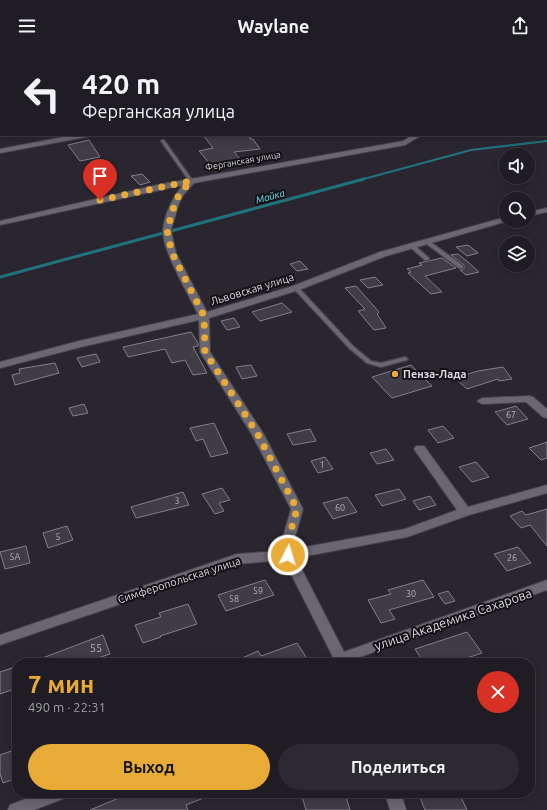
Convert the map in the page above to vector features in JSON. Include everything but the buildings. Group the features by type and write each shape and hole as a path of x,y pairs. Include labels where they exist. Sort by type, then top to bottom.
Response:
{"street":[{"path":"0,151 81,136"},
{"name":"Ферганская улица","path":"0,223 157,187 405,143 416,136"},
{"path":"191,181 180,193 175,203 167,230 172,253 204,316 205,352 257,433 297,509 287,544 288,555 341,658"},
{"path":"535,213 547,210"},
{"name":"Львовская улица","path":"0,365 79,344 204,316 296,288 383,254 499,221"},
{"path":"482,402 529,399 547,415"},
{"path":"420,449 465,512"},
{"name":"Симферопольская улица","path":"0,640 237,559 288,555 407,533 465,512 547,489"},
{"name":"улица Академика Сахарова","path":"348,658 547,586"},
{"path":"16,810 46,798"},
{"path":"394,798 398,810"}],"lane":[{"path":"163,141 191,181"},
{"path":"426,241 461,267"},
{"path":"412,246 427,259"},
{"path":"296,288 351,347 369,362 380,365 405,359"}],"waterway":[{"name":"Мойка","path":"360,180 471,150 547,141"},
{"name":"Мойка","path":"0,277 364,179"}],"place":[{"name":"Пенза-Лада","path":"395,374"}],"route":[{"path":"100,200 191,181 180,193 175,203 167,230 172,253 204,316 205,352 257,433 297,509 287,544 288,555"}]}
